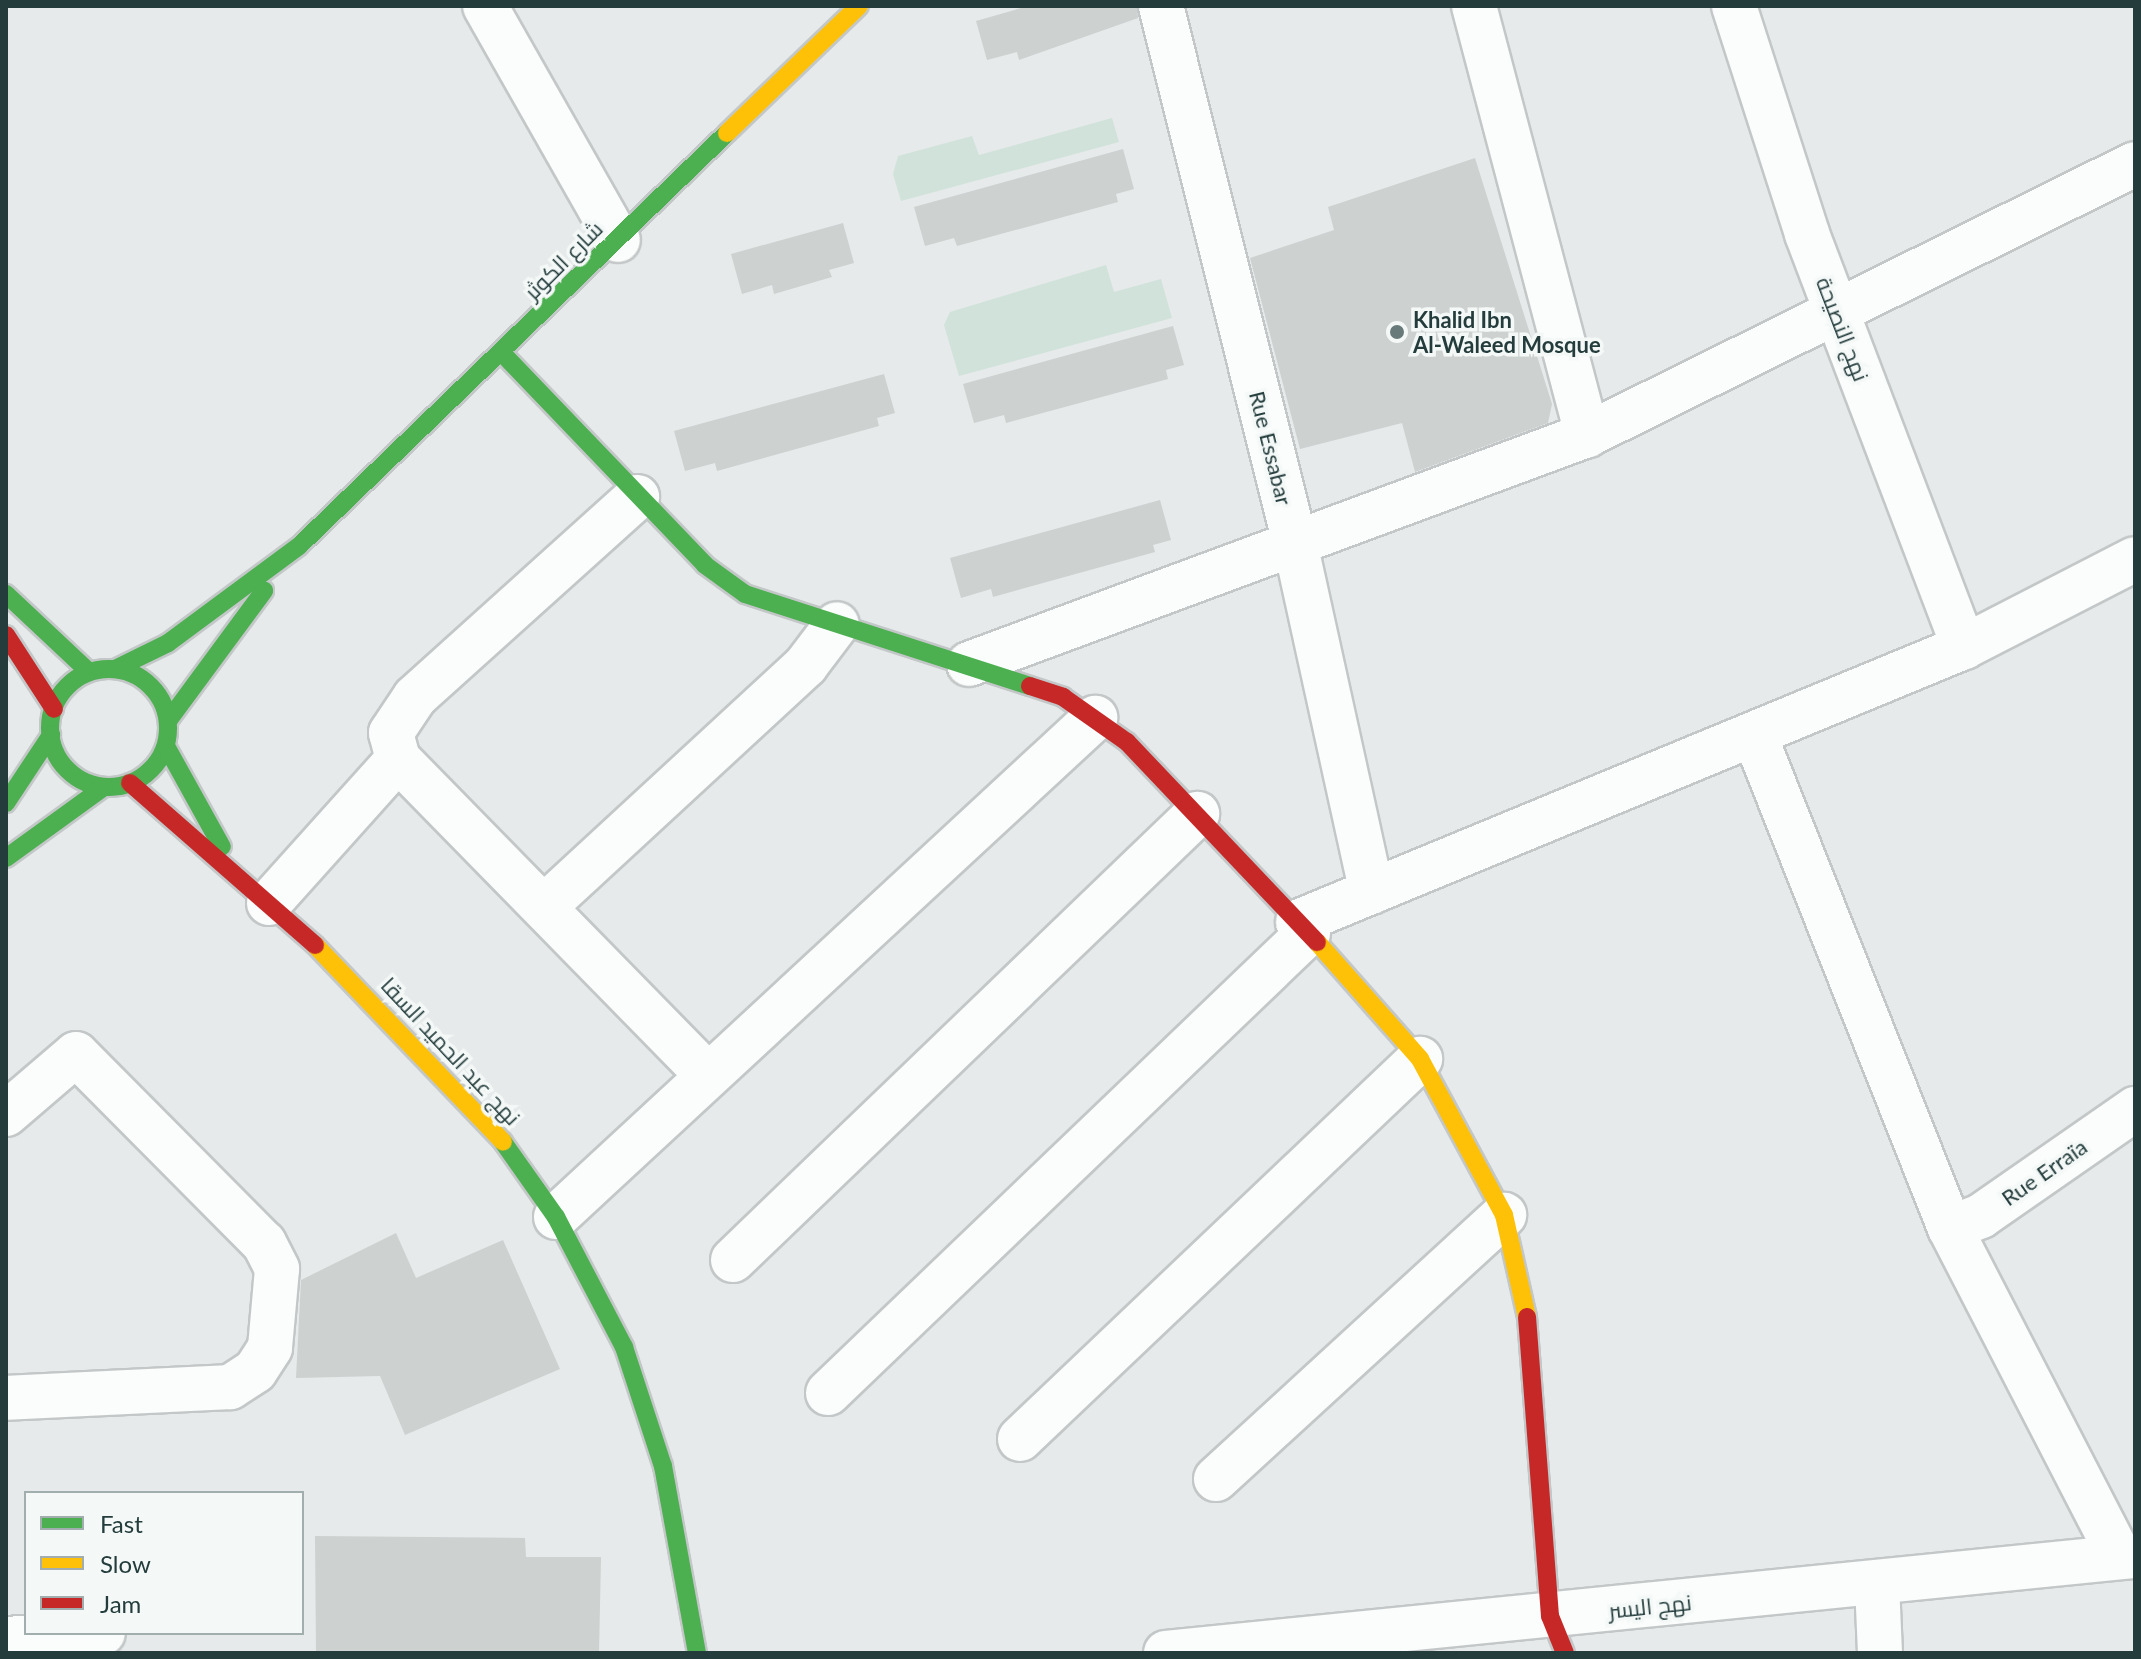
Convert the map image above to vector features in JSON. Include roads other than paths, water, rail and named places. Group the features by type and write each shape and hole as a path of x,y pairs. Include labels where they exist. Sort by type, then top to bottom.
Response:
{"street":[{"path":"485,6 618,240"},
{"name":"شارع الكوثر","path":"115,669 168,643 299,546 503,354 859,6"},
{"name":"Rue Essabar","path":"1161,6 1295,543 1372,892"},
{"path":"1474,6 1587,435"},
{"name":"نهج النصيحة","path":"1734,6 1835,307 1964,647"},
{"path":"969,664 1587,435 1835,307 2135,164"},
{"path":"503,354 705,565 745,594 969,664 1063,697 1095,718 1197,814 1420,1059 1504,1215 1525,1288 1558,1634"},
{"path":"637,497 415,697 391,733 398,759 708,1076"},
{"name":"شارع الكوثر","path":"168,721 299,546"},
{"path":"828,1393 1303,928 1372,892 1964,647 2135,559"},
{"path":"6,594 89,672"},
{"path":"544,907 806,665 837,624"},
{"path":"6,635 54,709"},
{"path":"6,803 51,735 54,709 68,687 89,672 115,669 150,686 168,721 166,746 158,762 130,783 104,787 6,858"},
{"path":"556,1217 1095,718"},
{"path":"1754,734 1950,1228 2128,1556"},
{"path":"51,735 69,770 104,787"},
{"name":"نهج عبد الحميد السقا","path":"166,746 255,889"},
{"path":"255,889 398,759"},
{"name":"نهج عبد الحميد السقا","path":"130,783 255,889 493,1127 556,1217 624,1347 663,1466 697,1653"},
{"path":"733,1260 1197,814"},
{"path":"6,1114 76,1054 264,1243 277,1269 270,1348 255,1371 230,1387 6,1398"},
{"path":"1020,1439 1420,1059"},
{"name":"Rue Erraïa","path":"1950,1228 1981,1216 2135,1109"},
{"path":"1216,1479 1504,1215"},
{"name":"نهج اليسر","path":"1166,1653 1558,1634 1877,1584 2128,1556"},
{"path":"1877,1584 1880,1653"},
{"path":"6,1639 71,1635"}],"place":[{"name":"Khalid Ibn Al-Waleed Mosque","path":"1397,332"}]}
